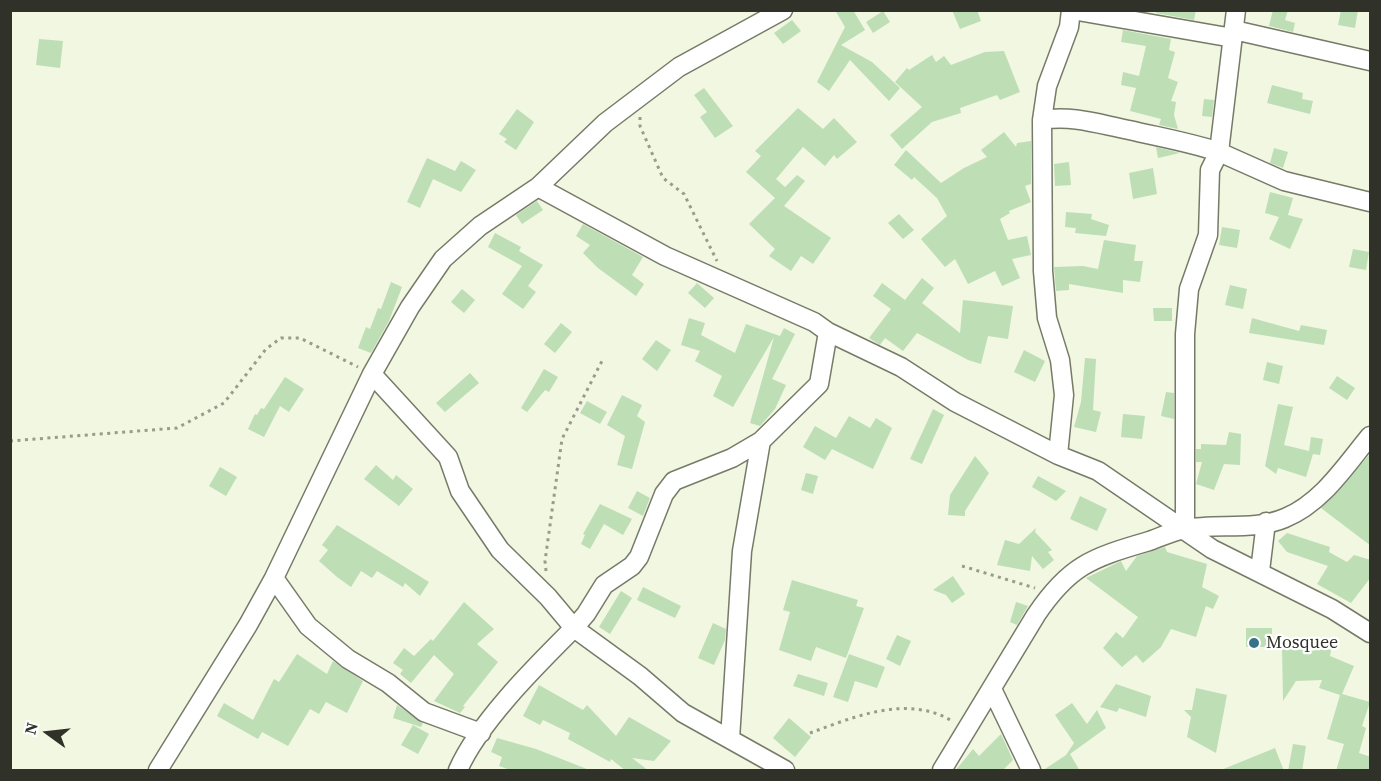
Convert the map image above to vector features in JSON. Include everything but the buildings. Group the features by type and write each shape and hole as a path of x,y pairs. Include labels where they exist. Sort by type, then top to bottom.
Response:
{"street":[{"path":"158,771 274,578 372,374 410,307 443,259 480,226 538,187 604,123 679,67 783,10"},
{"path":"1058,455 1064,395 1060,360 1047,318 1044,282 1042,120 1047,86 1066,36 1072,10 1234,34 1371,61"},
{"path":"1185,529 1185,334 1190,289 1208,235 1210,170 1219,152 1236,10"},
{"path":"1042,120 1063,117 1092,121 1182,140 1219,152 1284,181 1371,202"},
{"path":"538,187 665,256 814,322 828,332 901,367 955,402 1058,455 1098,471 1212,549 1332,609 1371,633"},
{"path":"458,771 466,752 542,660 586,614 604,585 632,566 639,557 664,494 674,481 732,458 761,441 819,384 828,332"},
{"path":"372,374 448,457 460,491 500,550 548,597 574,628 640,676 683,713 785,771"},
{"path":"942,771 1051,593 1076,568 1101,555 1185,529 1284,519 1302,509 1328,487 1371,436"},
{"path":"730,739 742,551 761,441"},
{"path":"1260,572 1266,522"},
{"path":"274,578 308,626 348,659 388,683 424,712 481,733"},
{"path":"992,688 1031,771"}],"path":[{"path":"642,95 640,126 663,178 684,194 711,252 732,286"},
{"path":"10,441 177,428 224,403 266,349 281,338 300,339 372,374"},
{"path":"548,597 545,561 562,439 603,358"},
{"path":"962,566 1051,593"},
{"path":"810,733 887,708 918,710 945,717 966,730"}],"place":[{"name":"Mosquee","path":"1254,643"}]}
